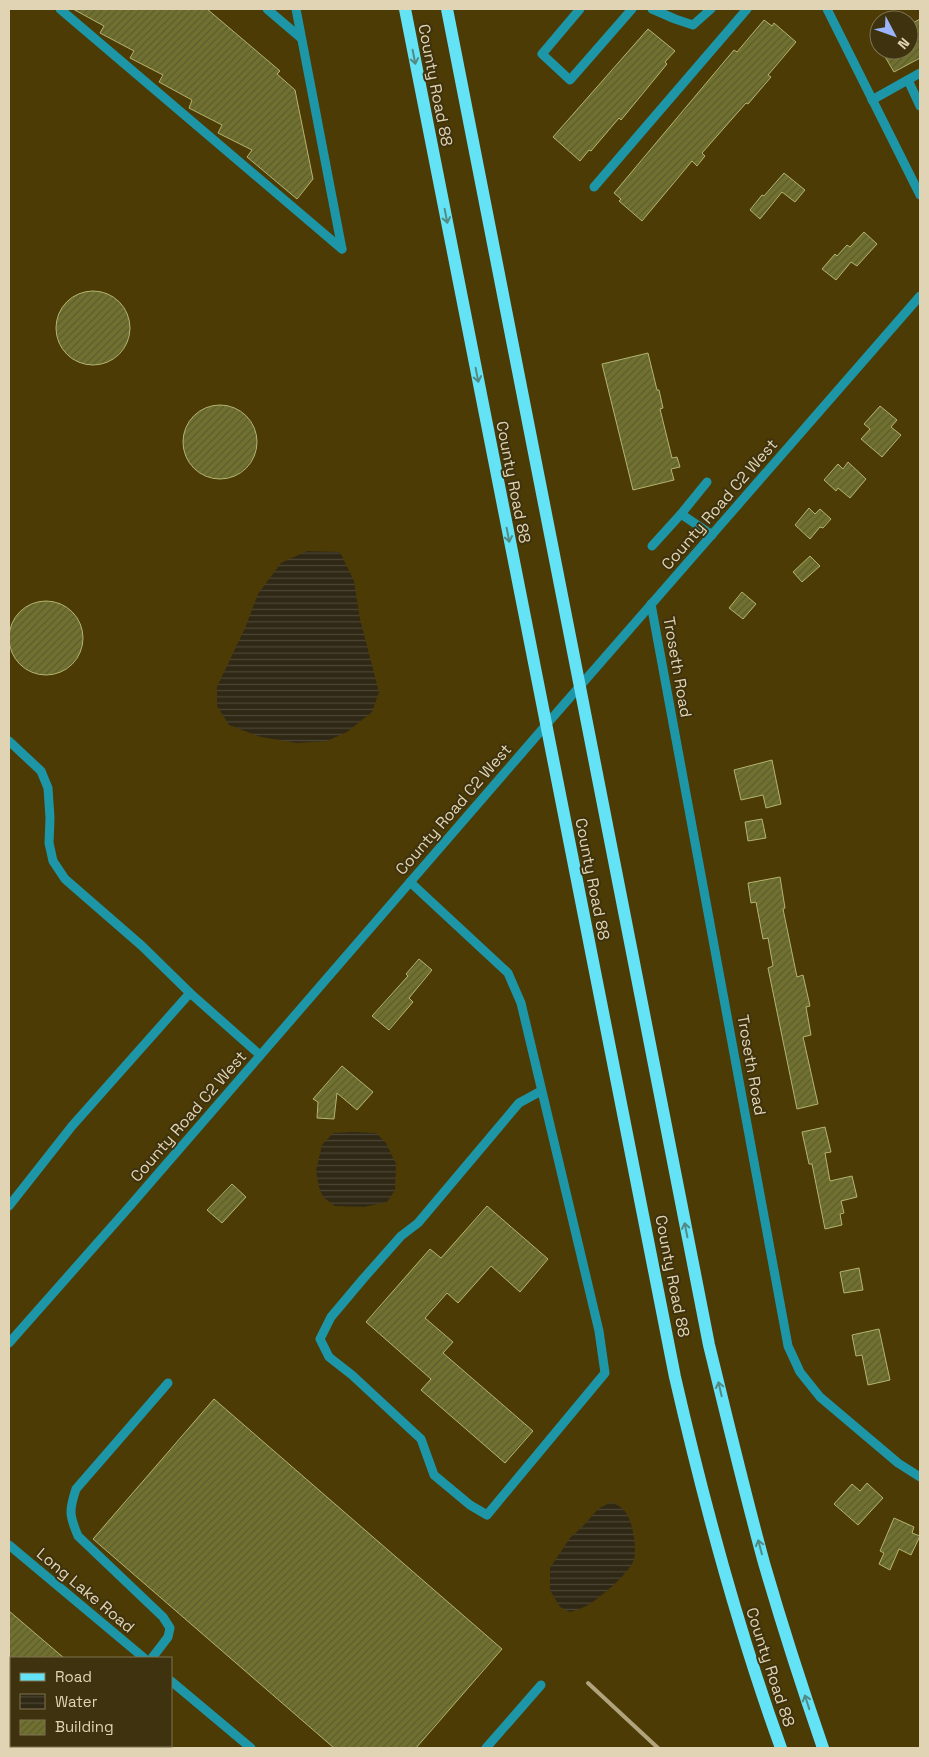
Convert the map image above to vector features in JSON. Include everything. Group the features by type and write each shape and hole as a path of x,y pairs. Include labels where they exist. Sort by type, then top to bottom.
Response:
{"main road":[{"name":"County Road 88","path":"405,9 676,1377 691,1444 736,1614 781,1748"},
{"name":"County Road 88","path":"447,9 709,1344 735,1454 765,1563 823,1748"}],"street":[{"path":"60,9 342,249 296,9"},
{"path":"267,9 301,38"},
{"path":"580,9 542,54 570,80 630,9"},
{"path":"652,9 693,25 711,9"},
{"path":"594,187 747,9"},
{"path":"827,9 920,195"},
{"path":"872,100 920,73"},
{"path":"908,80 920,106"},
{"name":"County Road C2 West","path":"9,1342 130,1206 579,686 920,296"},
{"path":"652,546 707,482"},
{"path":"681,514 712,535"},
{"name":"Troseth Road","path":"652,604 788,1346 800,1372 820,1397 898,1463 920,1477"},
{"path":"9,741 41,771 48,788 49,843 53,861 65,878 260,1055"},
{"path":"410,882 508,973 520,1003 599,1331 605,1373 487,1515 470,1505 434,1475 421,1439 352,1375 329,1357 320,1339 331,1316 401,1236 418,1223 518,1103 541,1091"},
{"path":"9,1206 72,1126 190,993"},
{"path":"153,1657 168,1637 170,1628 163,1617 78,1536 73,1524 70,1507 76,1489 168,1383"},
{"name":"Long Lake Road","path":"9,1545 143,1657"},
{"path":"172,1682 251,1748"},
{"path":"486,1748 541,1685"}],"water":[{"path":"307,551 340,552 354,581 360,619 379,692 372,712 347,732 327,741 297,743 261,737 229,725 217,706 217,687 245,628 258,594 281,563"},
{"path":"333,1133 376,1133 386,1143 396,1164 395,1190 387,1202 364,1207 335,1206 323,1197 316,1171 322,1145"},
{"path":"611,1502 623,1509 631,1522 635,1545 633,1562 619,1580 600,1597 586,1606 570,1612 560,1607 550,1590 550,1568 570,1538 598,1509"}],"building":[{"path":"73,9 207,9 280,71 277,74 295,90 313,179 297,199 247,157 252,150 218,133 222,125 189,108 192,100 159,82 163,75 130,58 134,51 100,33 104,26"},
{"path":"920,19 919,59 919,20"},
{"path":"764,20 772,26 774,23 796,42 768,75 771,77 702,153 705,156 697,166 692,161 642,221 619,201 621,199 614,193 734,50 737,52"},
{"path":"648,29 675,51 665,62 667,64 621,120 619,118 580,161 553,137"},
{"path":"887,60 916,60 894,72"},
{"path":"784,173 805,190 795,202 782,192 760,219 750,210"},
{"path":"864,232 877,244 857,266 851,262 836,280 822,269 835,254 837,256 847,245 850,247"},
{"path":"93,291 107,294 119,302 127,314 130,328 127,342 119,354 107,362 93,365 79,362 67,354 59,342 56,328 59,314 67,302 79,294"},
{"path":"648,353 657,390 659,390 663,408 660,409 672,458 677,457 680,467 671,469 674,480 633,490 602,364"},
{"path":"220,405 234,408 246,416 254,428 257,442 254,456 246,468 234,476 220,479 206,476 194,468 186,456 183,442 186,428 194,416 206,408"},
{"path":"880,406 897,420 891,427 901,435 882,457 861,439 870,429 864,424"},
{"path":"848,462 866,479 850,498 838,488 836,491 824,480 838,464 843,469"},
{"path":"809,508 815,514 820,509 831,519 823,528 820,527 810,539 795,525"},
{"path":"810,556 820,566 802,582 793,572"},
{"path":"742,592 756,604 743,619 729,608"},
{"path":"46,601 60,604 72,612 80,624 83,638 80,652 72,664 60,672 46,675 32,672 20,664 12,652 9,638 12,624 20,612 32,604"},
{"path":"772,760 781,804 766,808 763,795 741,800 734,770"},
{"path":"762,819 766,838 748,841 745,822"},
{"path":"780,877 785,908 783,909 797,977 803,975 810,1006 806,1007 811,1035 803,1037 818,1104 797,1109 768,968 773,966 768,938 763,939 756,902 751,903 748,883"},
{"path":"419,959 432,970 409,998 413,1002 389,1030 372,1016 408,976 406,974"},
{"path":"342,1066 373,1092 357,1110 337,1093 334,1119 317,1118 318,1102 313,1099"},
{"path":"825,1127 831,1152 825,1153 830,1181 852,1176 857,1197 841,1201 844,1213 840,1214 842,1225 825,1229 812,1164 809,1164 802,1132"},
{"path":"232,1184 246,1197 222,1223 207,1210"},
{"path":"487,1206 548,1259 520,1292 491,1266 458,1303 447,1293 425,1318 453,1342 443,1353 533,1431 505,1463 421,1390 431,1379 366,1322 430,1249 441,1258"},
{"path":"859,1268 863,1290 844,1293 840,1272"},
{"path":"879,1329 890,1380 868,1385 862,1355 856,1356 852,1335"},
{"path":"214,1399 502,1649 416,1748 334,1748 93,1539"},
{"path":"867,1483 883,1498 858,1525 834,1504 852,1484 860,1491"},
{"path":"894,1518 914,1527 912,1533 920,1536 911,1555 899,1549 890,1570 879,1564 884,1553 880,1551"},
{"path":"9,1611 63,1657 10,1657"}],"railway":[{"path":"588,1683 658,1748"}]}
